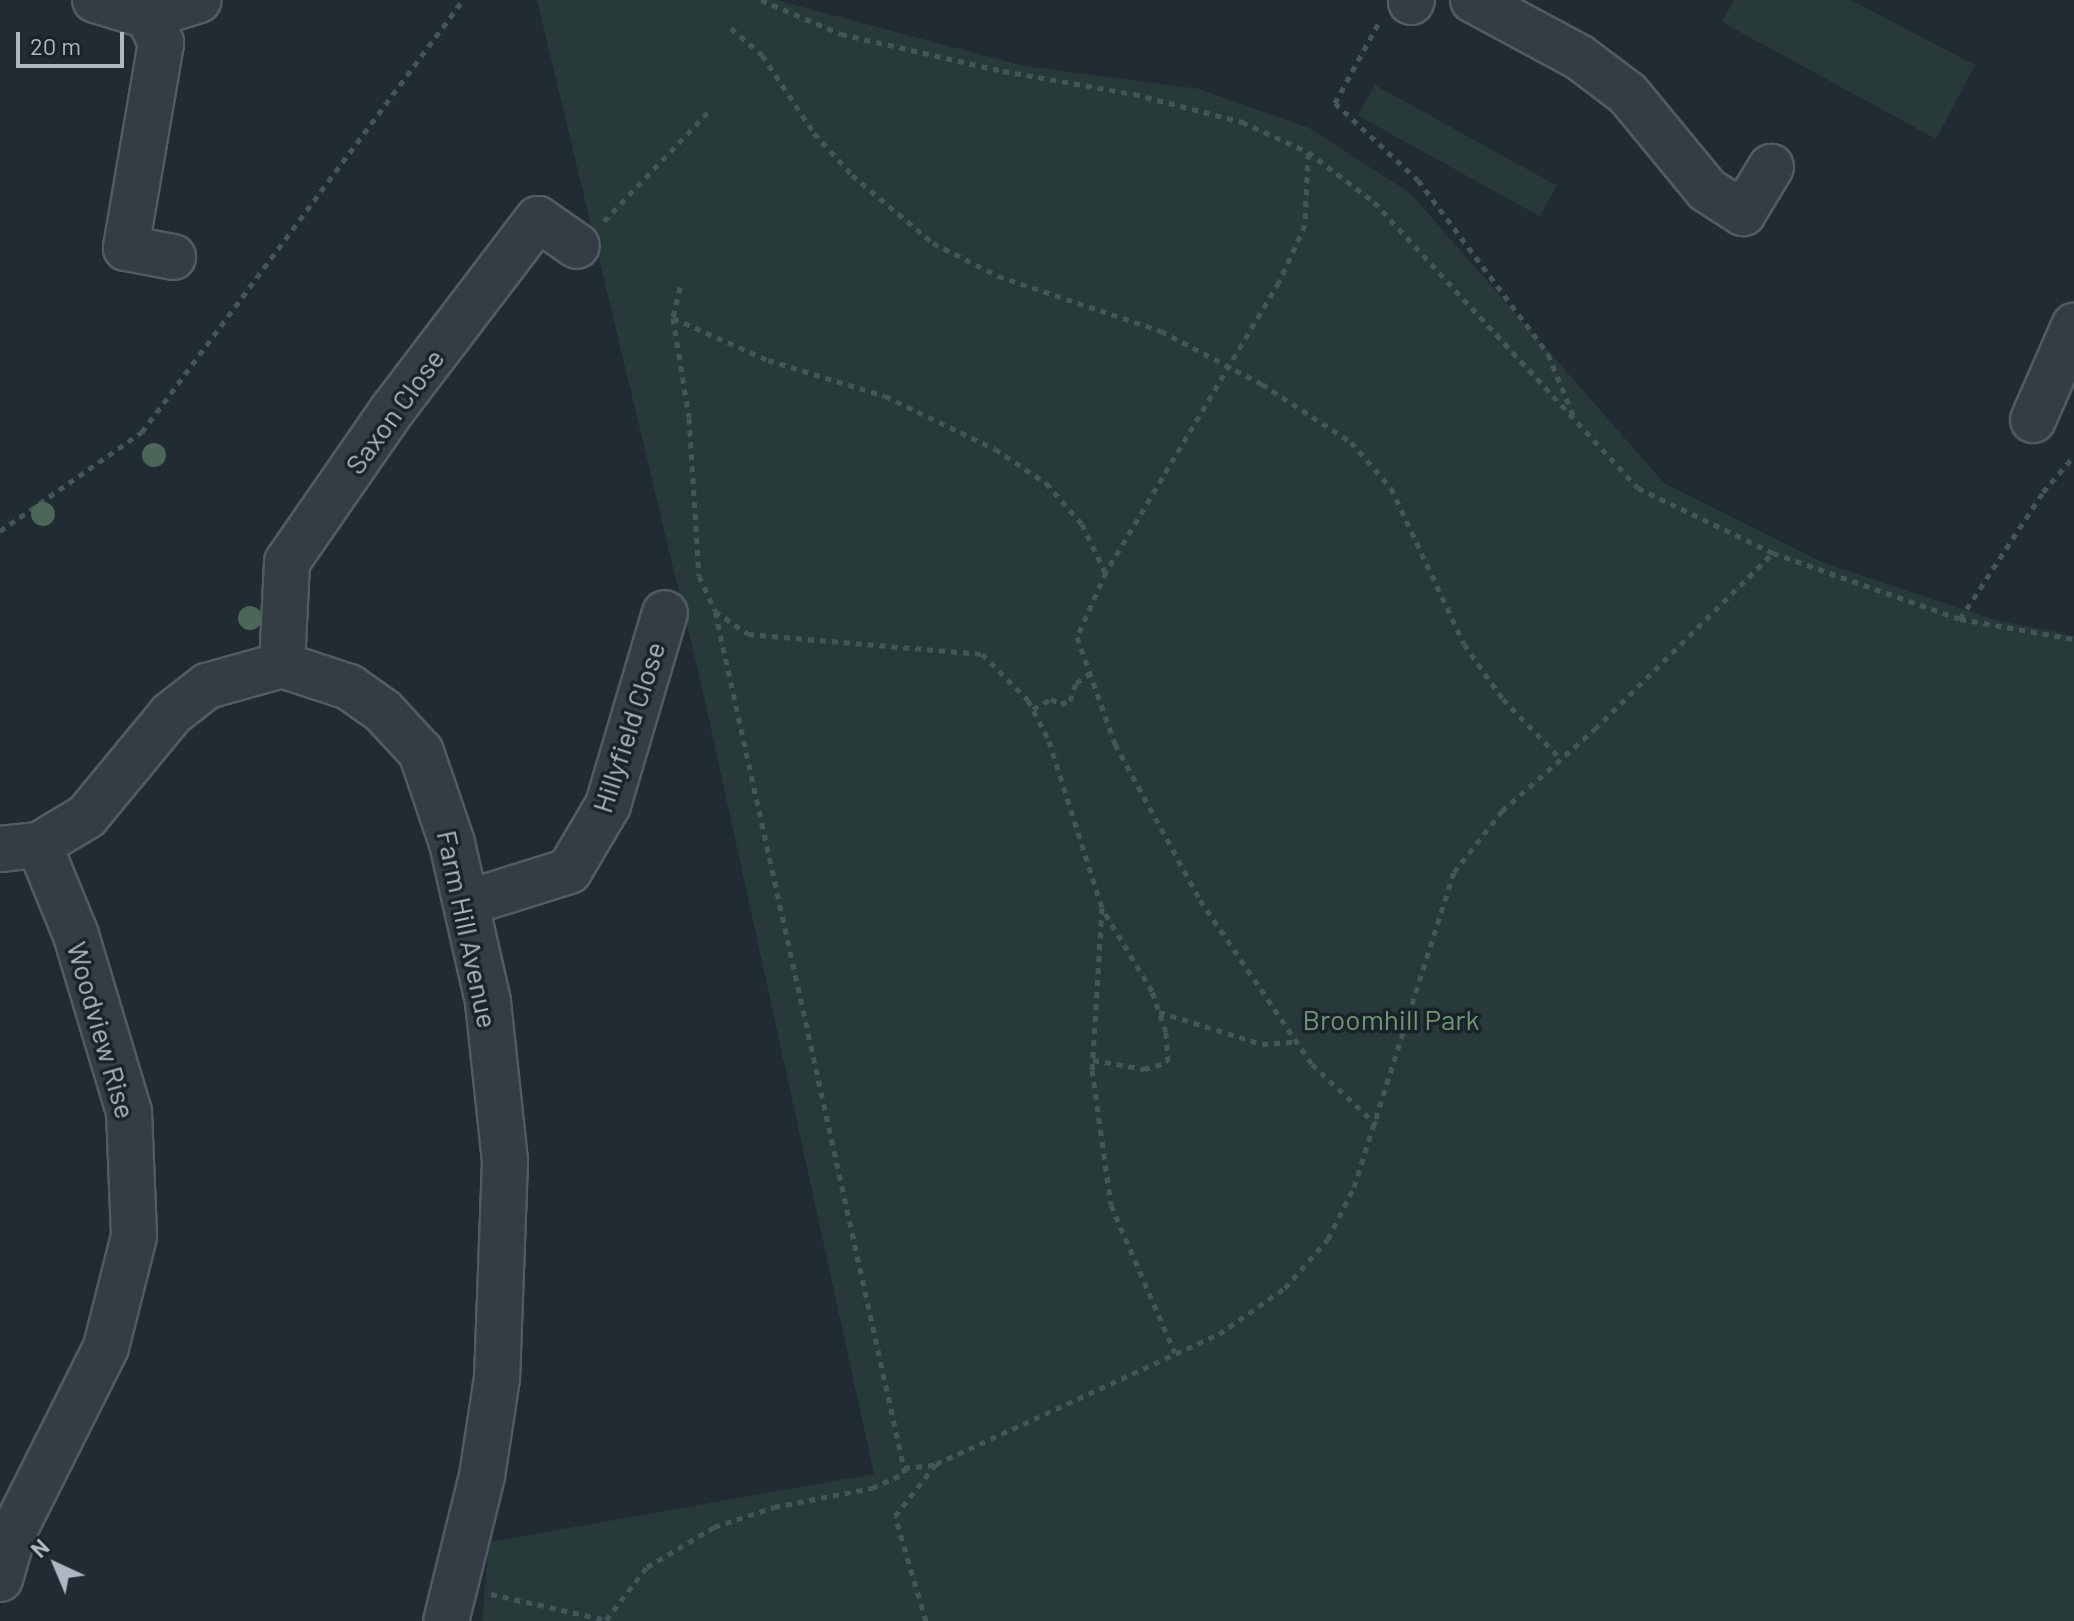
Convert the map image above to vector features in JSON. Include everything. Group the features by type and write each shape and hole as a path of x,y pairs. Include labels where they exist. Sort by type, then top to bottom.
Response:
{"street":[{"path":"95,0 148,16 199,0"},
{"path":"1473,0 1579,57 1628,94 1707,190 1743,213 1771,167"},
{"path":"148,16 161,43 126,248 173,257"},
{"name":"Saxon Close","path":"282,665 287,562 393,409 538,219 577,246"},
{"path":"2033,420 2074,326"},
{"name":"Hillyfield Close","path":"467,903 569,871 608,805 665,613"},
{"path":"19,847 87,816 171,714 207,686 282,665"},
{"name":"Farm Hill Avenue","path":"282,665 349,687 383,711 421,752 467,903 488,1002 505,1161 497,1378 451,1604"},
{"name":"Woodview Rise","path":"0,1579 14,1531 106,1347 134,1236 129,1112 76,935 19,847"}],"path":[{"path":"0,531 142,432 463,0"},
{"path":"761,0 841,34 1003,71 1134,94 1242,122 1308,152 1374,202 1638,488 1773,553 1960,619 2074,639"},
{"path":"1412,1 1382,18 1335,103 1427,192 1548,354 1574,419"},
{"path":"731,28 762,55 814,133 852,175 933,243 998,276 1161,331 1227,366 1351,442 1391,488 1464,644 1503,699 1560,758"},
{"path":"577,246 630,197 709,111"},
{"path":"1308,152 1305,225 1279,282 1106,572 1077,637 1115,744 1200,900 1295,1042 1376,1124"},
{"path":"451,1604 606,1620 647,1567 687,1540 774,1507 872,1488 905,1473 715,611 699,576 689,418 673,318 680,287"},
{"path":"673,318 768,360 885,396 995,449 1046,483 1082,524 1106,572"},
{"path":"1960,619 2043,492 2074,456"},
{"path":"904,1468 936,1464 1219,1334 1294,1278 1328,1239 1376,1124 1454,872 1502,811 1773,553"},
{"path":"715,611 748,634 982,654 1033,709 1049,741 1102,908 1129,948 1159,1012 1168,1062 1144,1069 1093,1060"},
{"path":"1033,709 1051,699 1061,704 1070,701 1076,683 1091,673"},
{"path":"1102,908 1093,1060 1111,1205 1175,1353"},
{"path":"1159,1012 1262,1044 1295,1042"},
{"path":"926,1621 895,1516 936,1464"}],"green space":[{"name":"Broomhill Park","path":"537,0 776,0 1024,66 1199,89 1309,128 1410,193 1664,483 1824,563 1995,620 2074,636 2074,1621 482,1621 489,1542 874,1474 703,692"},
{"path":"1734,0 1851,0 1975,65 1936,139 1722,22"},
{"path":"1375,85 1557,186 1540,216 1358,116"}]}
